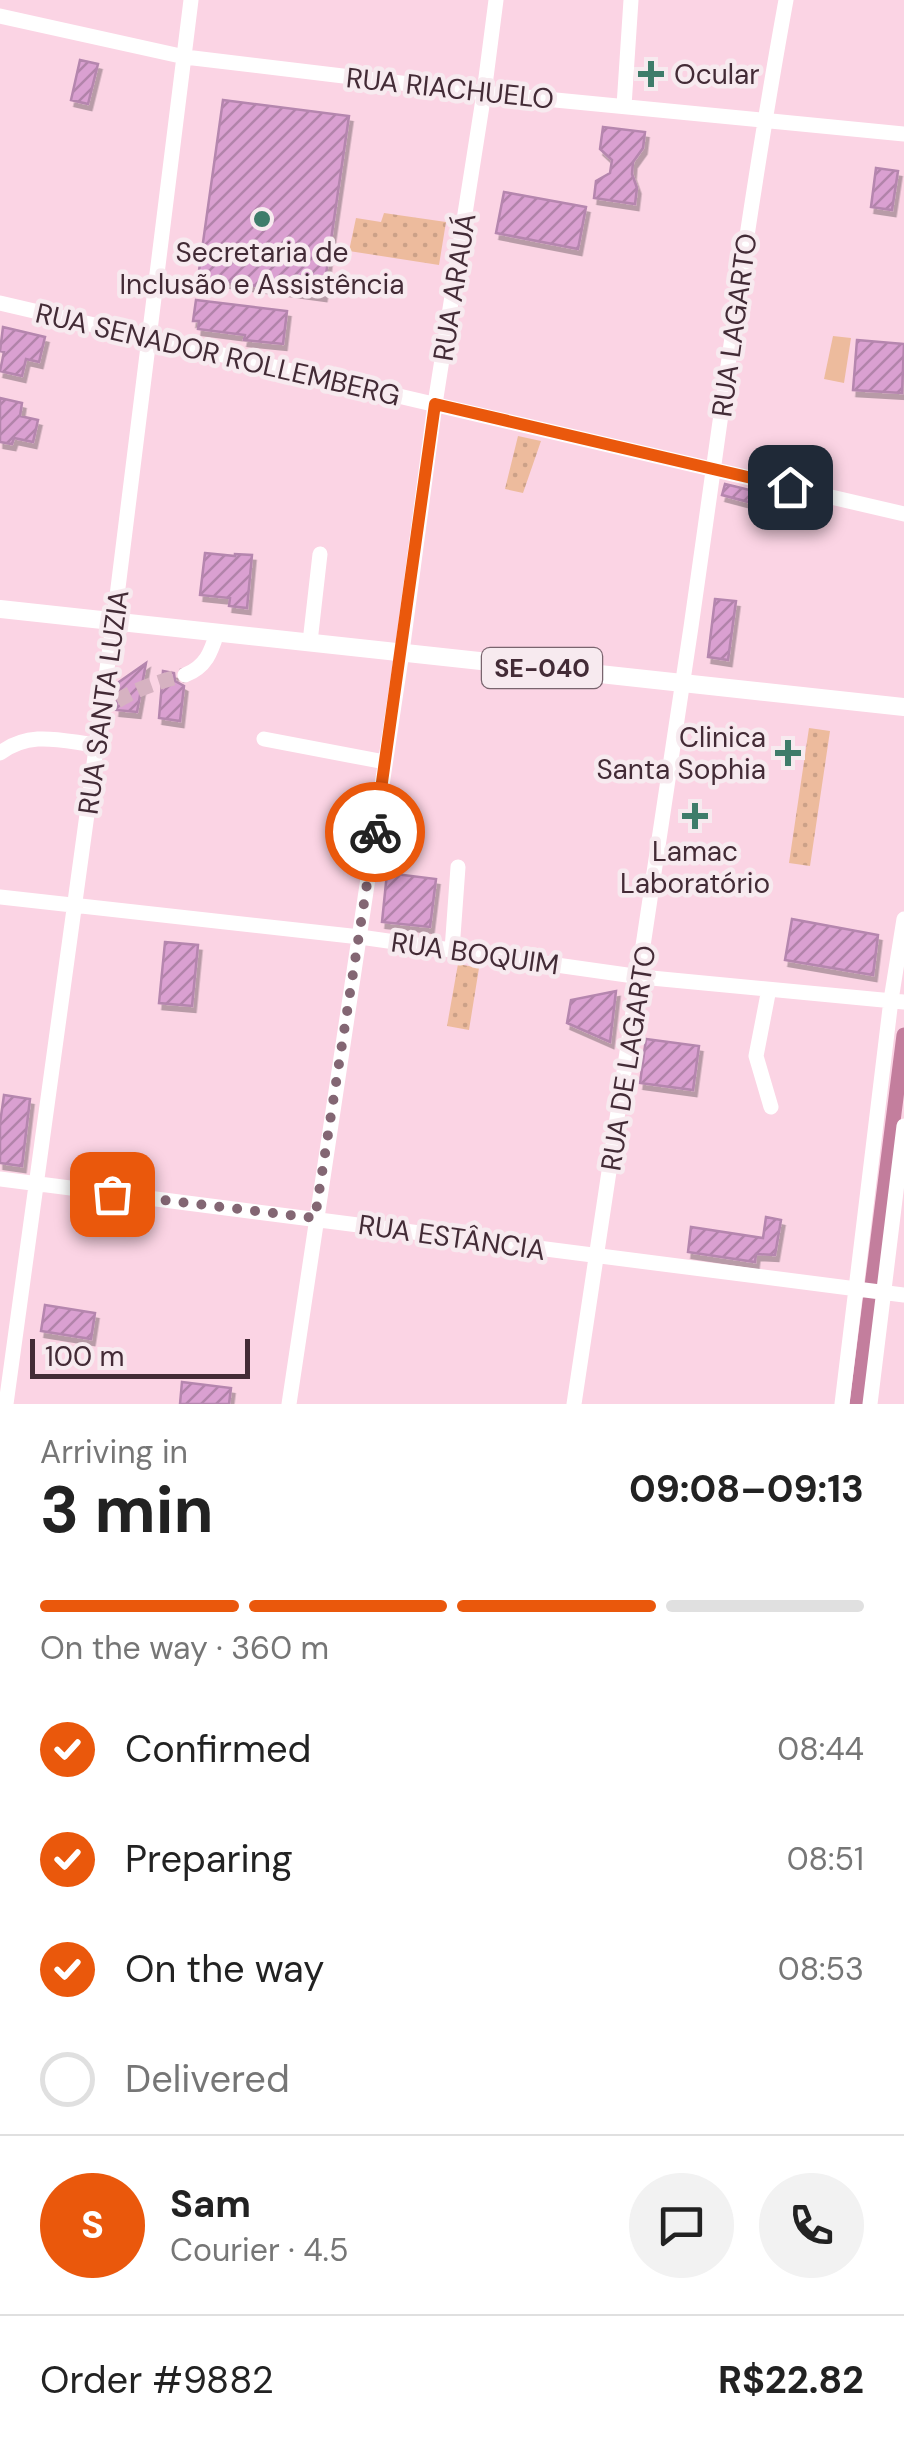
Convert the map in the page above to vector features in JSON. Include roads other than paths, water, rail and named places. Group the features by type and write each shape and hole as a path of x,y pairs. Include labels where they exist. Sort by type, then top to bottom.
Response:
{"main road":[{"name":"SE-040","path":"0,609 904,706"}],"street":[{"name":"RUA SANTA LUZIA","path":"6,1404 97,745 110,703 114,621 192,0"},
{"name":"RUA ARAUÁ","path":"289,1404 496,0"},
{"path":"624,106 631,0"},
{"name":"RUA LAGARTO","path":"677,710 764,119 786,0"},
{"name":"RUA RIACHUELO","path":"0,16 184,57 484,93 904,134"},
{"name":"RUA SENADOR ROLLEMBERG","path":"0,303 904,514"},
{"path":"310,642 320,554"},
{"path":"185,675 208,658 217,632"},
{"name":"RUA DE LAGARTO","path":"574,1404 641,976 677,710"},
{"path":"0,753 32,738 97,745"},
{"path":"264,739 385,762"},
{"path":"452,950 458,867"},
{"name":"RUA BOQUIM","path":"0,897 360,937 641,976 898,1001"},
{"path":"870,1404 870,1291 904,919"},
{"path":"766,988 756,1056 771,1107"},
{"path":"842,1404 904,1130"},
{"name":"RUA ESTÂNCIA","path":"0,1179 904,1295"}],"waterway":[{"path":"857,1404 904,1035"}],"tunnel":[{"path":"117,701 150,685 185,675"}],"place":[{"name":"Ocular","path":"651,74"},
{"name":"Secretaria de Inclusão e Assistência","path":"262,219"},
{"name":"Clinica Santa Sophia","path":"788,753"},
{"name":"Lamac Laboratório","path":"695,816"}]}
